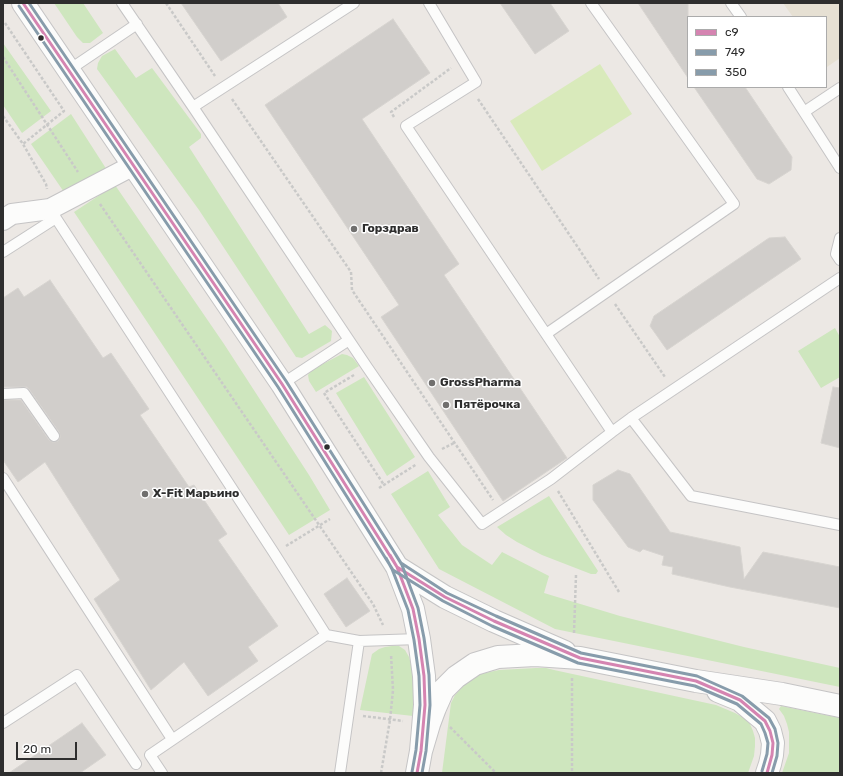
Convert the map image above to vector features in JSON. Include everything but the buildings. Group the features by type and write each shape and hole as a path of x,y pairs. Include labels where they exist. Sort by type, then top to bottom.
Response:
{"main road":[{"path":"23,3 282,384 397,567 413,609 424,676 425,705 421,750 417,773"},
{"path":"397,567 446,597 576,666"},
{"path":"421,750 433,713 443,690 456,677 475,664 498,657 535,655 576,666 696,681 782,694 840,706"},
{"path":"696,681 740,700 765,721 770,731 773,743 772,755 767,773"}],"street":[{"path":"3,220 12,214 53,213 89,188 134,165"}],"lane":[{"path":"122,3 429,457 482,524 551,479 631,418 840,278"},
{"path":"193,107 354,3"},
{"path":"429,3 476,82 406,126 612,432"},
{"path":"546,334 734,204 591,3"},
{"path":"731,3 740,16"},
{"path":"69,70 137,24"},
{"path":"789,88 840,168"},
{"path":"804,112 840,88"},
{"path":"3,252 53,213 326,635"},
{"path":"840,238 836,254 840,260"},
{"path":"282,384 349,340"},
{"path":"3,394 24,394 54,436"},
{"path":"631,418 691,496 840,525"},
{"path":"3,478 172,739"},
{"path":"162,773 150,755 326,635 360,642 419,639"},
{"path":"340,773 360,642"},
{"path":"3,723 77,675 136,764"}],"path":[{"path":"166,3 223,88 351,272 352,290 500,512"},
{"path":"4,23 64,111 22,144"},
{"path":"3,57 89,188 373,604 390,640 393,690 390,720 381,773"},
{"path":"470,86 607,292 674,389"},
{"path":"3,116 46,184 53,213"},
{"path":"367,367 324,393 384,485"},
{"path":"551,479 619,592"},
{"path":"274,553 330,519"},
{"path":"574,637 576,575"},
{"path":"572,773 576,666"},
{"path":"349,715 404,721"},
{"path":"448,726 496,773"}],"shaded area":[{"path":"783,3 840,3 840,58 827,67 827,16 792,16"}],"green space":[{"path":"54,3 83,3 103,33 90,43 83,43 77,37"},
{"path":"3,43 51,111 22,133 3,105"},
{"path":"115,49 136,78 152,68 201,134 201,138 189,147 309,334 325,325 332,331 331,341 302,358 296,357 199,210 97,69 98,63 102,56"},
{"path":"600,64 632,114 542,171 510,121"},
{"path":"71,114 107,170 66,195 31,144"},
{"path":"115,185 224,344 330,510 289,535 74,212"},
{"path":"835,328 840,337 840,377 821,388 798,351"},
{"path":"342,354 353,358 359,366 316,392 309,381 308,375 317,367"},
{"path":"364,377 415,457 387,476 336,393"},
{"path":"428,471 450,507 438,515 462,545 492,565 502,552 549,576 544,593 620,616 744,647 840,668 840,687 555,629 439,569 391,494"},
{"path":"549,496 598,571 596,574 591,574 542,555 517,542 497,527"},
{"path":"399,646 405,650 409,657 413,671 413,716 360,710 372,654 379,649"},
{"path":"546,668 716,705 735,713 744,718 750,724 755,738 754,756 748,773 442,773 451,703 455,695 467,682 480,674 499,670"},
{"path":"781,706 840,718 840,773 782,773 789,753 789,732 784,716 779,709"}],"transit line":[{"name":"с9","path":"23,3 282,384 397,567 445,597 494,621 580,658 696,681 740,700 765,721 770,731 773,743 772,755 767,773"},
{"name":"350","path":"29,3 286,381 401,563 447,593 581,653 697,676 742,696 769,718 775,729 778,743 777,756 772,773"},
{"name":"749","path":"19,6 278,387 393,570 443,601 492,626 578,663 695,686 737,704 761,724 765,733 768,743 767,754 762,771"},
{"name":"350","path":"394,552 402,565 418,608 429,675 430,705 426,751 422,773"},
{"name":"с9","path":"390,555 397,567 413,609 424,676 425,705 421,751 417,773"},
{"name":"749","path":"386,558 392,569 408,610 419,676 420,705 416,750 412,772"}],"place":[{"name":"Горздрав","path":"354,229"},
{"name":"GrossPharma","path":"432,383"},
{"name":"Пятёрочка","path":"446,405"},
{"name":"X-Fit Марьино","path":"145,494"}]}
